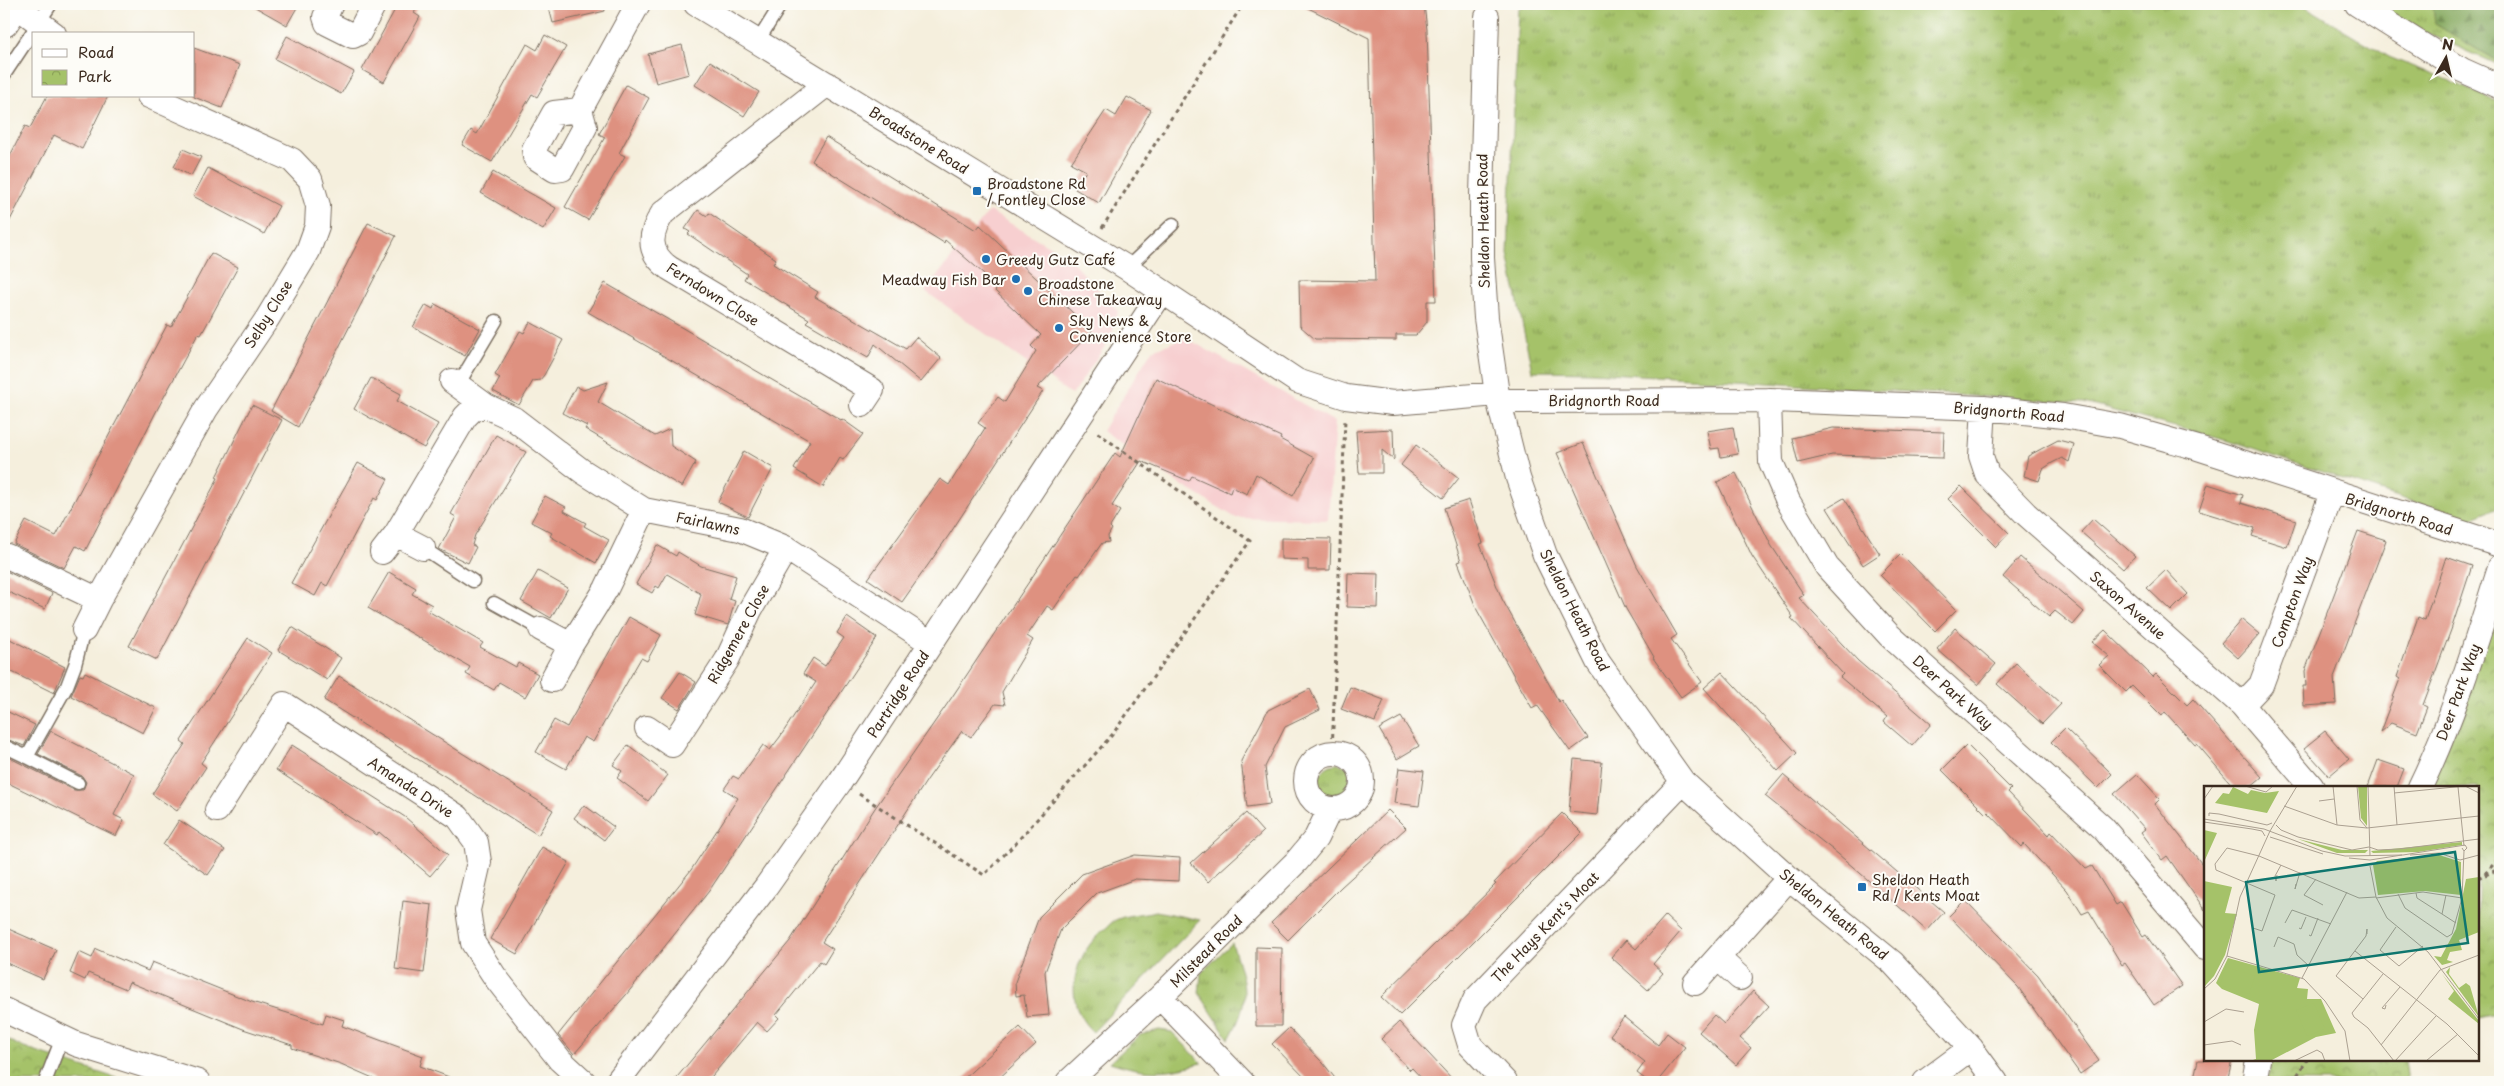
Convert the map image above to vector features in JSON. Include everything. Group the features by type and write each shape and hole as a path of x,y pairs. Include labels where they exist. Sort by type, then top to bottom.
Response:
{"street":[{"path":"331,4 325,17 327,23 352,36 359,33 374,4"},
{"path":"580,110 638,4"},
{"name":"Broadstone Road","path":"696,4 1127,268 1161,293 1297,381 1346,397 1393,403 1498,398"},
{"path":"2357,4 2462,70 2500,87"},
{"name":"Sheldon Heath Road","path":"1486,8 1482,258 1486,318 1498,398 1518,478 1545,556 1598,662 1683,782 1789,878 1893,963 1971,1048 1996,1082"},
{"path":"13,9 46,29"},
{"name":"Ferndown Close","path":"826,84 663,213 655,225 652,236 653,246 659,261 669,268 872,390 862,405"},
{"name":"Selby Close","path":"84,630 206,410 267,319 308,251 317,226 318,206 310,179 292,160 153,98"},
{"name":"Partridge Road","path":"617,1082 766,887 840,782 1161,293"},
{"name":"Fairlawns","path":"455,383 486,406 514,419 582,471 644,510 740,529 786,548 931,643"},
{"name":"Bridgnorth Road","path":"1498,398 1769,400 1984,408 2063,416 2120,426 2198,448 2332,493 2500,545"},
{"name":"Deer Park Way","path":"1769,400 1771,462 1788,501 1828,567 1889,635 2103,828 2204,947"},
{"path":"382,552 396,534 465,416 474,408 486,406"},
{"name":"Saxon Avenue","path":"1984,408 1981,456 1987,474 2033,520 2242,704 2311,786"},
{"name":"Compton Way","path":"2242,704 2261,686 2332,493"},
{"path":"552,680 571,645 606,589 644,510"},
{"path":"396,534 423,548"},
{"name":"Ridgemere Close","path":"648,728 672,744 727,660 750,610 786,548"},
{"path":"7,556 99,600"},
{"name":"Deer Park Way","path":"2420,786 2435,756 2465,678 2500,567"},
{"path":"541,629 571,645"},
{"name":"Amanda Drive","path":"217,810 284,704 458,817 476,842 478,852 479,862 468,910 474,943 495,977 560,1060 584,1082"},
{"path":"1332,753 1340,754 1355,763 1360,770 1362,787 1354,802 1347,807 1330,810 1315,803 1310,796 1306,780 1311,765 1324,755 1332,753"},
{"name":"The Hays Kent's Moat","path":"1505,1082 1470,1045 1464,1025 1475,1000 1683,782"},
{"name":"Milstead Road","path":"1068,1082 1160,997 1297,861 1316,838 1330,810"},
{"path":"1696,983 1789,878"},
{"path":"1718,958 1740,978"},
{"path":"1160,997 1242,1082"},
{"path":"4,1010 62,1038 198,1082"},
{"path":"1925,1082 1971,1048"},
{"path":"2254,1082 2258,1061"}],"lane":[{"path":"46,29 51,4"},
{"path":"758,41 781,4"},
{"path":"4,75 32,44"},
{"path":"1127,268 1174,224"},
{"path":"455,383 496,321"},
{"path":"423,548 473,581"},
{"path":"494,603 541,629"},
{"path":"27,757 67,686 75,665 84,630"},
{"path":"4,746 78,783"},
{"path":"45,1082 62,1038"}],"path":[{"path":"1090,247 1243,4"},
{"path":"1332,753 1346,397"},
{"path":"840,782 984,875 1014,846 1112,735 1250,541 1078,419"},
{"path":"2484,875 2500,857"},
{"path":"2479,878 2500,869"},
{"path":"2293,1082 2306,1061"}],"shaded area":[{"path":"989,211 1068,257 1118,311 1111,337 1072,395 925,291"},
{"path":"1186,338 1335,422 1328,520 1236,518 1170,478 1102,431 1152,350"}],"green space":[{"path":"1527,4 2284,4 2305,6 2389,57 2500,102 2500,507 2468,520 2225,440 2084,403 1593,372 1532,371 1508,254 1518,9"},
{"path":"2375,4 2500,4 2500,66 2412,26"},
{"path":"2447,4 2500,4 2500,63 2435,24 2433,6"},
{"path":"2500,590 2500,1014 2479,1019 2479,786 2429,786"},
{"path":"1337,764 1344,765 1350,769 1354,775 1354,789 1350,795 1344,799 1337,800 1330,799 1324,795 1320,789 1319,782 1320,775 1324,769 1330,765"},
{"path":"1156,911 1200,920 1093,1032 1083,1020 1077,1007 1074,993 1075,978 1079,964 1095,938 1115,920"},
{"path":"1232,943 1244,991 1241,1013 1229,1039 1199,993 1201,973"},
{"path":"1159,1030 1172,1032 1202,1063 1178,1069 1156,1071 1134,1069 1110,1062 1140,1035"},
{"path":"4,1038 24,1048 128,1082 4,1082"},
{"path":"2273,1061 2405,1061 2408,1082 2266,1082"}],"building":[{"path":"250,4 299,4 287,25"},
{"path":"398,4 419,4 414,13 420,17 384,82 362,70"},
{"path":"548,4 604,4 605,11 553,23"},
{"path":"1300,4 1424,4 1427,30 1436,301 1427,301 1427,322 1416,335 1396,335 1396,340 1315,339 1300,326 1299,280 1375,281 1369,38"},
{"path":"545,35 566,47 537,97 532,94 492,162 462,145 471,130 477,134 527,44 537,50"},
{"path":"287,36 354,72 341,94 275,59"},
{"path":"682,45 689,74 656,83 648,54"},
{"path":"195,48 240,65 222,108 195,97"},
{"path":"710,61 759,92 744,116 695,85"},
{"path":"626,85 649,98 619,153 625,156 588,220 565,207 605,137 599,134"},
{"path":"1127,97 1151,110 1099,203 1075,189 1086,171 1071,163 1106,110 1116,116"},
{"path":"46,98 107,98 82,149 54,135 4,232 4,168 25,126 30,128"},
{"path":"826,137 976,230 980,225 1092,331 1037,388 1043,391 949,535 902,602 868,579 940,479 949,485 985,428 978,423 998,397 1005,402 1036,351 1031,346 1041,335 995,291 999,287 945,240 944,243 812,161"},
{"path":"183,149 201,157 191,176 174,167"},
{"path":"208,168 279,206 264,234 193,196"},
{"path":"493,172 556,208 543,230 481,193"},
{"path":"698,210 707,216 709,213 776,259 773,264 818,292 815,297 906,349 916,337 941,358 921,382 875,344 868,358 806,322 809,319 744,279 747,274 688,234 690,232 685,229"},
{"path":"368,223 396,236 298,427 271,411"},
{"path":"211,253 238,267 201,335 198,334 158,408 85,551 76,546 64,568 14,544 26,521 56,536 167,325 171,327"},
{"path":"605,283 842,419 863,434 843,460 840,458 823,487 794,469 810,441 588,312"},
{"path":"435,304 480,329 465,356 413,327 426,305 433,309"},
{"path":"530,322 563,340 544,375 540,380 533,381 519,405 493,391 500,378 495,375 520,331 524,333"},
{"path":"371,378 401,394 397,401 438,424 424,448 354,409"},
{"path":"1156,378 1281,437 1280,439 1314,458 1293,496 1256,474 1247,494 1232,487 1230,493 1192,476 1189,481 1141,461 1112,506 1120,511 1110,527 1112,529 1108,536 1109,542 1102,543 1053,610 1047,606 1027,636 1033,640 1002,692 1005,705 995,704 971,737 962,731 927,780 822,942 833,949 824,964 820,961 776,1015 779,1018 767,1031 757,1022 707,1082 673,1082 790,941 875,808 950,700 1115,453 1120,457"},
{"path":"608,382 598,402 655,436 670,429 671,446 696,462 682,487 585,429 587,426 562,413 576,386 583,390"},
{"path":"252,405 282,420 157,660 129,646 218,478 216,477"},
{"path":"1733,427 1738,454 1721,457 1719,448 1711,449 1707,431"},
{"path":"1833,428 1944,432 1943,458 1832,455 1798,463 1792,438"},
{"path":"1393,429 1394,460 1382,450 1382,473 1359,473 1356,431"},
{"path":"496,435 526,452 475,535 472,545 476,547 468,563 439,549 456,517 451,514"},
{"path":"2058,440 2074,444 2069,462 2062,458 2052,463 2043,469 2039,481 2024,476 2028,456"},
{"path":"1583,443 1637,566 1677,635 1671,639 1702,682 1681,697 1653,658 1626,609 1557,453"},
{"path":"1416,445 1459,478 1443,498 1401,465"},
{"path":"744,451 773,468 748,517 718,502"},
{"path":"358,463 388,479 377,500 374,498 327,586 322,583 315,596 291,583"},
{"path":"1736,473 1771,545 1804,595 1799,598 1858,661 1931,724 1912,746 1884,722 1887,717 1840,677 1843,674 1791,618 1793,617 1752,556 1717,482"},
{"path":"2208,484 2243,495 2241,503 2296,520 2287,547 2252,536 2255,528 2199,511"},
{"path":"1961,486 2009,533 1996,547 1948,499"},
{"path":"545,496 566,507 564,511 586,523 584,526 609,540 596,563 550,536 552,533 531,522"},
{"path":"1844,498 1880,554 1863,565 1827,508"},
{"path":"1469,500 1483,543 1480,544 1502,599 1559,702 1561,700 1588,738 1570,751 1537,705 1532,708 1477,610 1458,562 1461,561 1444,508"},
{"path":"2093,519 2135,556 2123,569 2081,532"},
{"path":"2358,531 2386,540 2334,677 2336,704 2304,706 2303,686 2306,686 2305,671"},
{"path":"1281,538 1331,539 1330,570 1308,570 1308,560 1281,559"},
{"path":"657,545 676,556 678,552 701,566 736,576 729,599 735,601 728,625 695,615 701,594 667,574 659,588 656,586 652,593 636,584"},
{"path":"1901,554 1956,610 1935,631 1880,575"},
{"path":"2020,557 2084,612 2073,625 2055,611 2049,617 2003,577"},
{"path":"2446,557 2472,566 2423,705 2427,707 2417,733 2391,723 2380,732 2400,679 2397,677 2418,617 2425,620"},
{"path":"4,570 52,593 45,609 4,590"},
{"path":"2166,570 2188,594 2171,611 2147,588"},
{"path":"538,571 568,588 551,618 521,601"},
{"path":"389,572 416,588 412,594 432,605 428,611 483,643 480,647 516,667 518,663 538,674 525,697 499,682 494,690 466,674 470,667 368,608"},
{"path":"1348,573 1379,574 1378,608 1347,607"},
{"path":"629,617 661,635 647,661 641,658 593,742 584,737 566,769 536,752 554,720 567,727"},
{"path":"847,617 877,638 709,891 626,995 574,1054 558,1035 691,870 738,798 724,789 733,776 739,779 763,745 770,750 780,737 816,682 803,674 813,658 825,666 844,638 837,633"},
{"path":"2242,619 2260,634 2238,658 2221,643"},
{"path":"292,627 341,658 327,680 278,650"},
{"path":"1955,628 1996,664 1978,685 1937,649"},
{"path":"2105,630 2153,677 2156,674 2187,705 2193,699 2262,777 2251,786 2233,786 2197,744 2195,745 2165,712 2162,716 2132,686 2126,692 2099,665 2109,656 2092,642"},
{"path":"4,636 65,667 54,693 4,668"},
{"path":"248,638 272,653 201,763 206,767 177,811 152,794 185,744 181,741"},
{"path":"2016,663 2061,704 2042,724 1997,684"},
{"path":"85,672 156,708 143,733 71,696 80,675 83,676"},
{"path":"680,672 696,682 679,709 662,698"},
{"path":"1722,672 1797,753 1778,771 1704,688"},
{"path":"339,676 553,810 538,835 324,700"},
{"path":"1350,687 1384,700 1375,722 1341,709"},
{"path":"1310,689 1320,710 1285,727 1265,767 1270,804 1247,807 1241,761 1268,710"},
{"path":"4,710 35,725 24,746 4,738"},
{"path":"1401,717 1419,746 1397,759 1379,729"},
{"path":"2065,728 2112,774 2098,788 2051,742"},
{"path":"51,731 134,774 114,815 124,820 116,836 4,781 4,755 74,790 83,790 86,782 82,776 38,754"},
{"path":"2325,731 2349,759 2329,776 2304,748"},
{"path":"292,745 405,817 448,855 430,876 379,832 377,835 276,770"},
{"path":"628,745 668,775 648,801 617,778 622,771 613,765"},
{"path":"1967,745 2011,789 2008,792 2049,835 2051,832 2086,869 2092,866 2116,905 2121,902 2143,937 2146,935 2182,986 2154,1005 2125,963 2122,965 2089,911 2082,914 2067,890 2024,844 2022,847 1988,812 1986,814 1942,770"},
{"path":"1574,759 1602,762 1597,815 1569,812"},
{"path":"2378,760 2404,769 2397,786 2368,786"},
{"path":"1399,768 1424,771 1419,806 1394,803"},
{"path":"2137,774 2160,799 2155,804 2204,867 2204,909 2167,856 2162,860 2141,832 2145,829 2114,794"},
{"path":"1783,775 1944,912 1927,931 1838,854 1765,796"},
{"path":"584,805 614,827 604,840 574,818"},
{"path":"1388,810 1406,828 1341,887 1288,940 1271,923"},
{"path":"1246,813 1263,832 1208,882 1191,863"},
{"path":"1562,813 1582,833 1400,1015 1381,997 1496,884 1494,883"},
{"path":"179,820 225,850 208,875 163,845"},
{"path":"542,847 569,862 517,954 490,939"},
{"path":"1135,855 1180,858 1179,881 1135,879 1097,893 1061,929 1045,972 1049,1015 1027,1017 1024,995 1016,996 1015,982 1039,917 1082,874"},
{"path":"1965,900 2038,975 2099,1061 2080,1074 2018,987 1949,916"},
{"path":"403,901 432,905 424,973 395,969"},
{"path":"1665,916 1681,931 1653,964 1663,973 1648,990 1611,957 1626,940 1636,949"},
{"path":"4,927 56,950 43,979 4,962"},
{"path":"1256,947 1282,948 1281,1026 1256,1026"},
{"path":"96,949 148,971 152,962 252,1002 323,1024 326,1014 344,1020 342,1026 423,1056 420,1066 457,1080 457,1082 382,1082 341,1064 292,1048 292,1045 243,1029 129,982 126,989 88,973 85,980 70,973 79,952 92,958"},
{"path":"1753,991 1769,1006 1740,1038 1751,1048 1736,1065 1699,1032 1714,1015 1724,1024"},
{"path":"1624,1017 1658,1045 1667,1033 1685,1047 1657,1082 1649,1082 1637,1073 1645,1062 1610,1035"},
{"path":"1399,1022 1455,1082 1425,1082 1412,1068 1410,1070 1381,1039"},
{"path":"1020,1027 1036,1044 995,1082 960,1082"},
{"path":"1289,1028 1323,1063 1338,1082 1309,1082 1272,1044"},
{"path":"2198,1060 2232,1061 2227,1082 2193,1082"}],"place":[{"name":"Broadstone Rd / Fontley Close","path":"977,191"},
{"name":"Greedy Gutz Café","path":"986,259"},
{"name":"Meadway Fish Bar","path":"1016,279"},
{"name":"Broadstone Chinese Takeaway","path":"1028,291"},
{"name":"Sky News & Convenience Store","path":"1059,328"},
{"name":"Sheldon Heath Rd / Kents Moat","path":"1862,887"}]}
